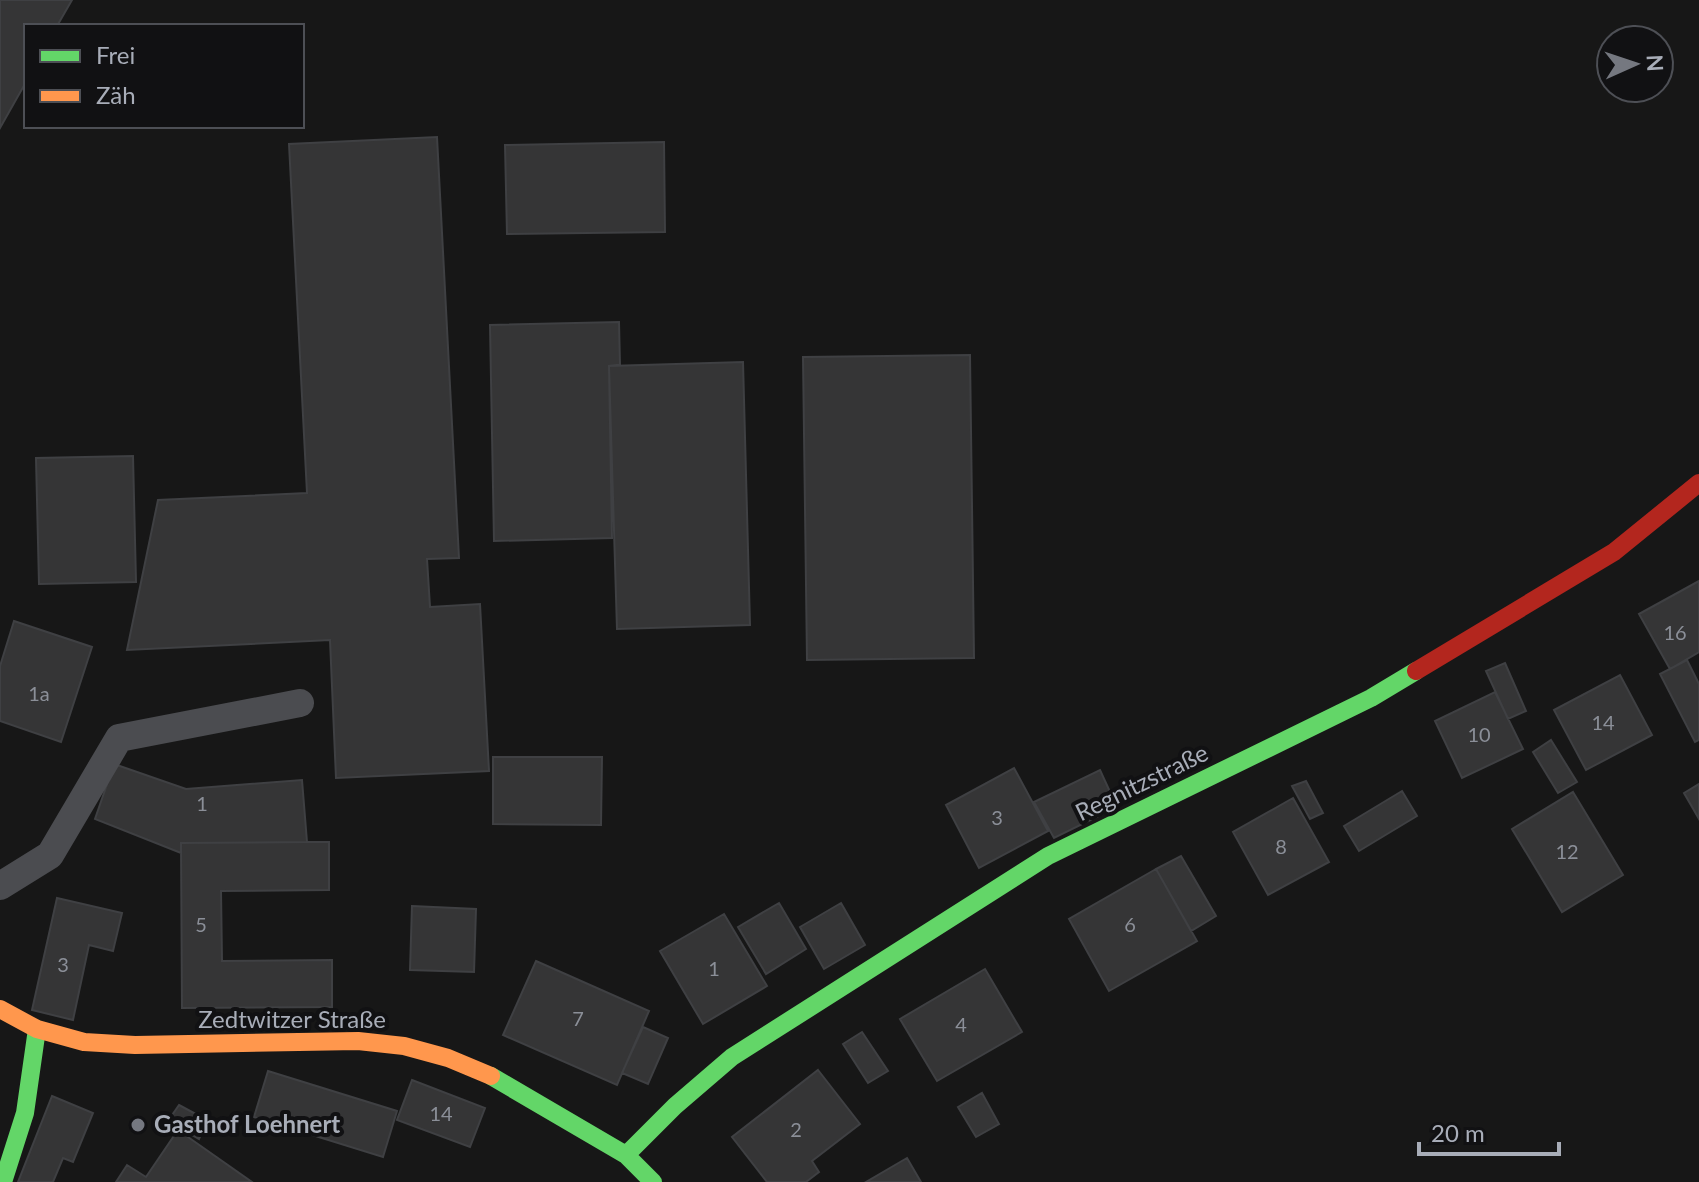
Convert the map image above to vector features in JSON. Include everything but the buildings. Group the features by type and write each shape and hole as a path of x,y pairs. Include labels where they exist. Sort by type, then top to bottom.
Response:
{"street":[{"name":"Regnitzstraße","path":"626,1155 675,1106 732,1057 1048,856 1371,698 1614,552 1699,483"},
{"name":"Zedtwitzer Straße","path":"0,1009 37,1029 84,1042 135,1045 358,1041 404,1046 448,1058 497,1078 626,1155 653,1182"},
{"path":"3,1182 25,1113 37,1029"}],"lane":[{"path":"0,886 50,855 119,738 300,703"}],"traffic: fast":[{"path":"626,1155 675,1106 732,1057 1048,856 1371,698 1416,671"},
{"path":"3,1182 25,1113 37,1029"},
{"path":"491,1076 626,1155 653,1182"}],"traffic: slow":[{"path":"0,1009 37,1029 84,1042 135,1045 358,1041 404,1046 448,1058 491,1076"}],"traffic: jam":[{"path":"1416,671 1614,552 1699,483"}],"place":[{"name":"Gasthof Loehnert","path":"138,1125"}]}
